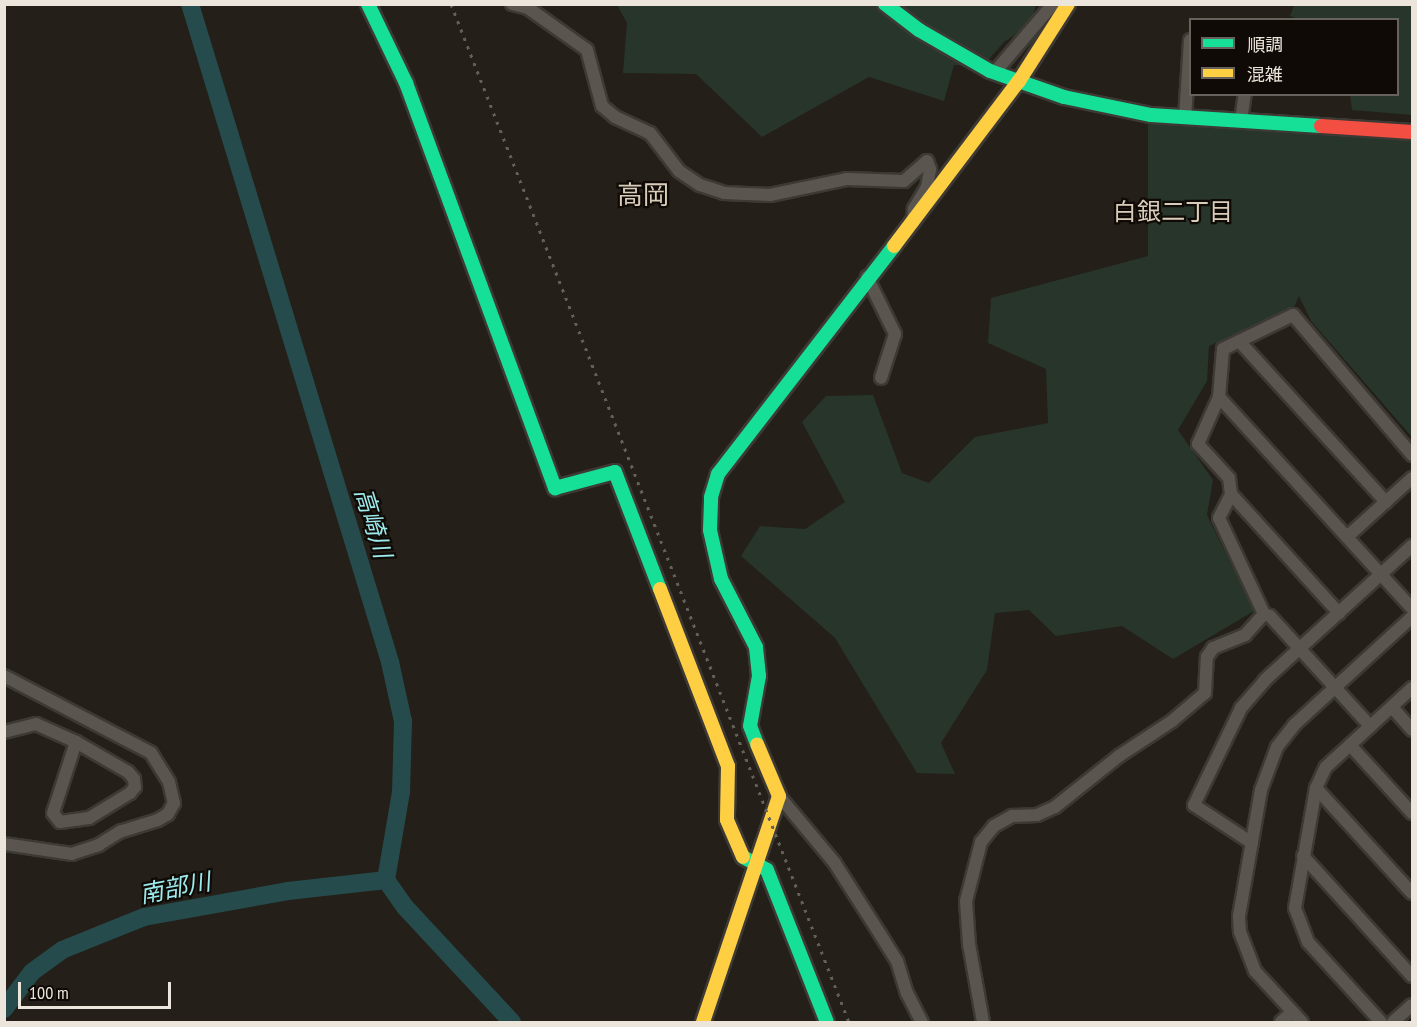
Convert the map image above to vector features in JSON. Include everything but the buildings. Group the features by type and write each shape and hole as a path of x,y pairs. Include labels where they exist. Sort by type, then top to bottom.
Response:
{"main road":[{"path":"368,4 406,83 555,488 615,472 728,766 727,820 734,842 744,860 756,863 767,870 827,1023"},
{"path":"885,4 919,30 995,72 1064,97 1185,118 1413,132"},
{"path":"703,1023 779,796 750,726 759,676 756,648 722,579 710,530 711,497 718,474 867,277 913,224 1019,81 1068,4"}],"street":[{"path":"512,4 528,8 587,50 602,106 615,117 650,133 679,171 700,185 724,193 770,195 847,179 904,181 927,161 930,169 927,187 914,209 913,224"},
{"path":"995,72 1053,4"},
{"path":"1185,118 1189,66"},
{"path":"1241,121 1245,96"},
{"path":"867,277 895,334 881,378"},
{"path":"1370,726 1300,648 1264,614 1219,518 1231,494 1229,478 1198,444 1219,397 1223,349 1293,315 1413,455"},
{"path":"1239,341 1386,502"},
{"path":"1219,397 1413,608"},
{"path":"1347,537 1413,478"},
{"path":"1231,494 1339,613"},
{"path":"1252,843 1194,805 1241,708 1300,648 1413,546"},
{"path":"983,1023 969,944 966,901 981,842 994,826 1012,816 1037,814 1055,807 1119,756 1172,721 1206,693 1207,657 1213,648 1245,635 1264,614"},
{"path":"1302,1023 1255,971 1243,947 1239,916 1261,790 1277,747 1294,724 1413,617"},
{"path":"4,844 72,854 99,845 121,831 158,820 168,814 174,803 170,782 151,753 5,677"},
{"path":"1380,1023 1302,934 1295,908 1316,788 1326,767 1413,688"},
{"path":"1392,707 1413,730"},
{"path":"4,732 36,724 76,742 128,772 135,788 89,818 60,822 53,813 76,742"},
{"path":"1350,744 1413,813"},
{"path":"1316,788 1413,893"},
{"path":"779,796 834,862 880,934 897,961 907,993 922,1023"},
{"path":"1303,856 1413,976"},
{"path":"1393,1023 1413,1005"},
{"path":"1281,1023 1292,1012"}],"green space":[{"path":"617,5 1036,5 1031,24 1004,42 983,66 954,65 944,101 869,77 762,137 696,74 623,73 627,23"},
{"path":"1294,5 1412,5 1412,115 1352,110 1350,96 1399,96 1399,18 1295,18 1290,16"},
{"path":"1148,121 1412,136 1412,437 1311,321 1299,296 1292,312 1209,346 1207,381 1178,430 1213,480 1207,515 1254,611 1173,659 1122,626 1056,636 1029,610 995,613 987,670 941,743 955,774 917,773 835,638 741,556 760,526 805,529 845,502 802,422 826,396 873,395 902,473 929,483 975,437 1048,423 1046,369 988,343 991,298 1148,256"}],"waterway":[{"name":"高崎川","path":"190,4 390,662 403,721 401,792 386,880 405,907 512,1022"},
{"name":"南部川","path":"4,1009 32,972 62,950 144,917 288,891 386,880"}],"railway":[{"path":"451,4 849,1022"}],"traffic: fast":[{"path":"368,4 406,83 555,488 615,472 660,589"},
{"path":"885,4 919,30 990,71 1064,97 1151,115 1321,126"},
{"path":"757,744 750,726 759,676 756,647 721,579 710,530 711,497 718,474 894,246"},
{"path":"743,857 767,870 827,1022"}],"traffic: slow":[{"path":"894,246 1019,81 1068,4"},
{"path":"660,589 728,766 727,820 743,857"},
{"path":"703,1022 779,796 757,744"}],"traffic: jam":[{"path":"1321,126 1412,132"}],"district":[{"name":"高岡","path":"643,195"},
{"name":"白銀二丁目","path":"1173,212"}]}
